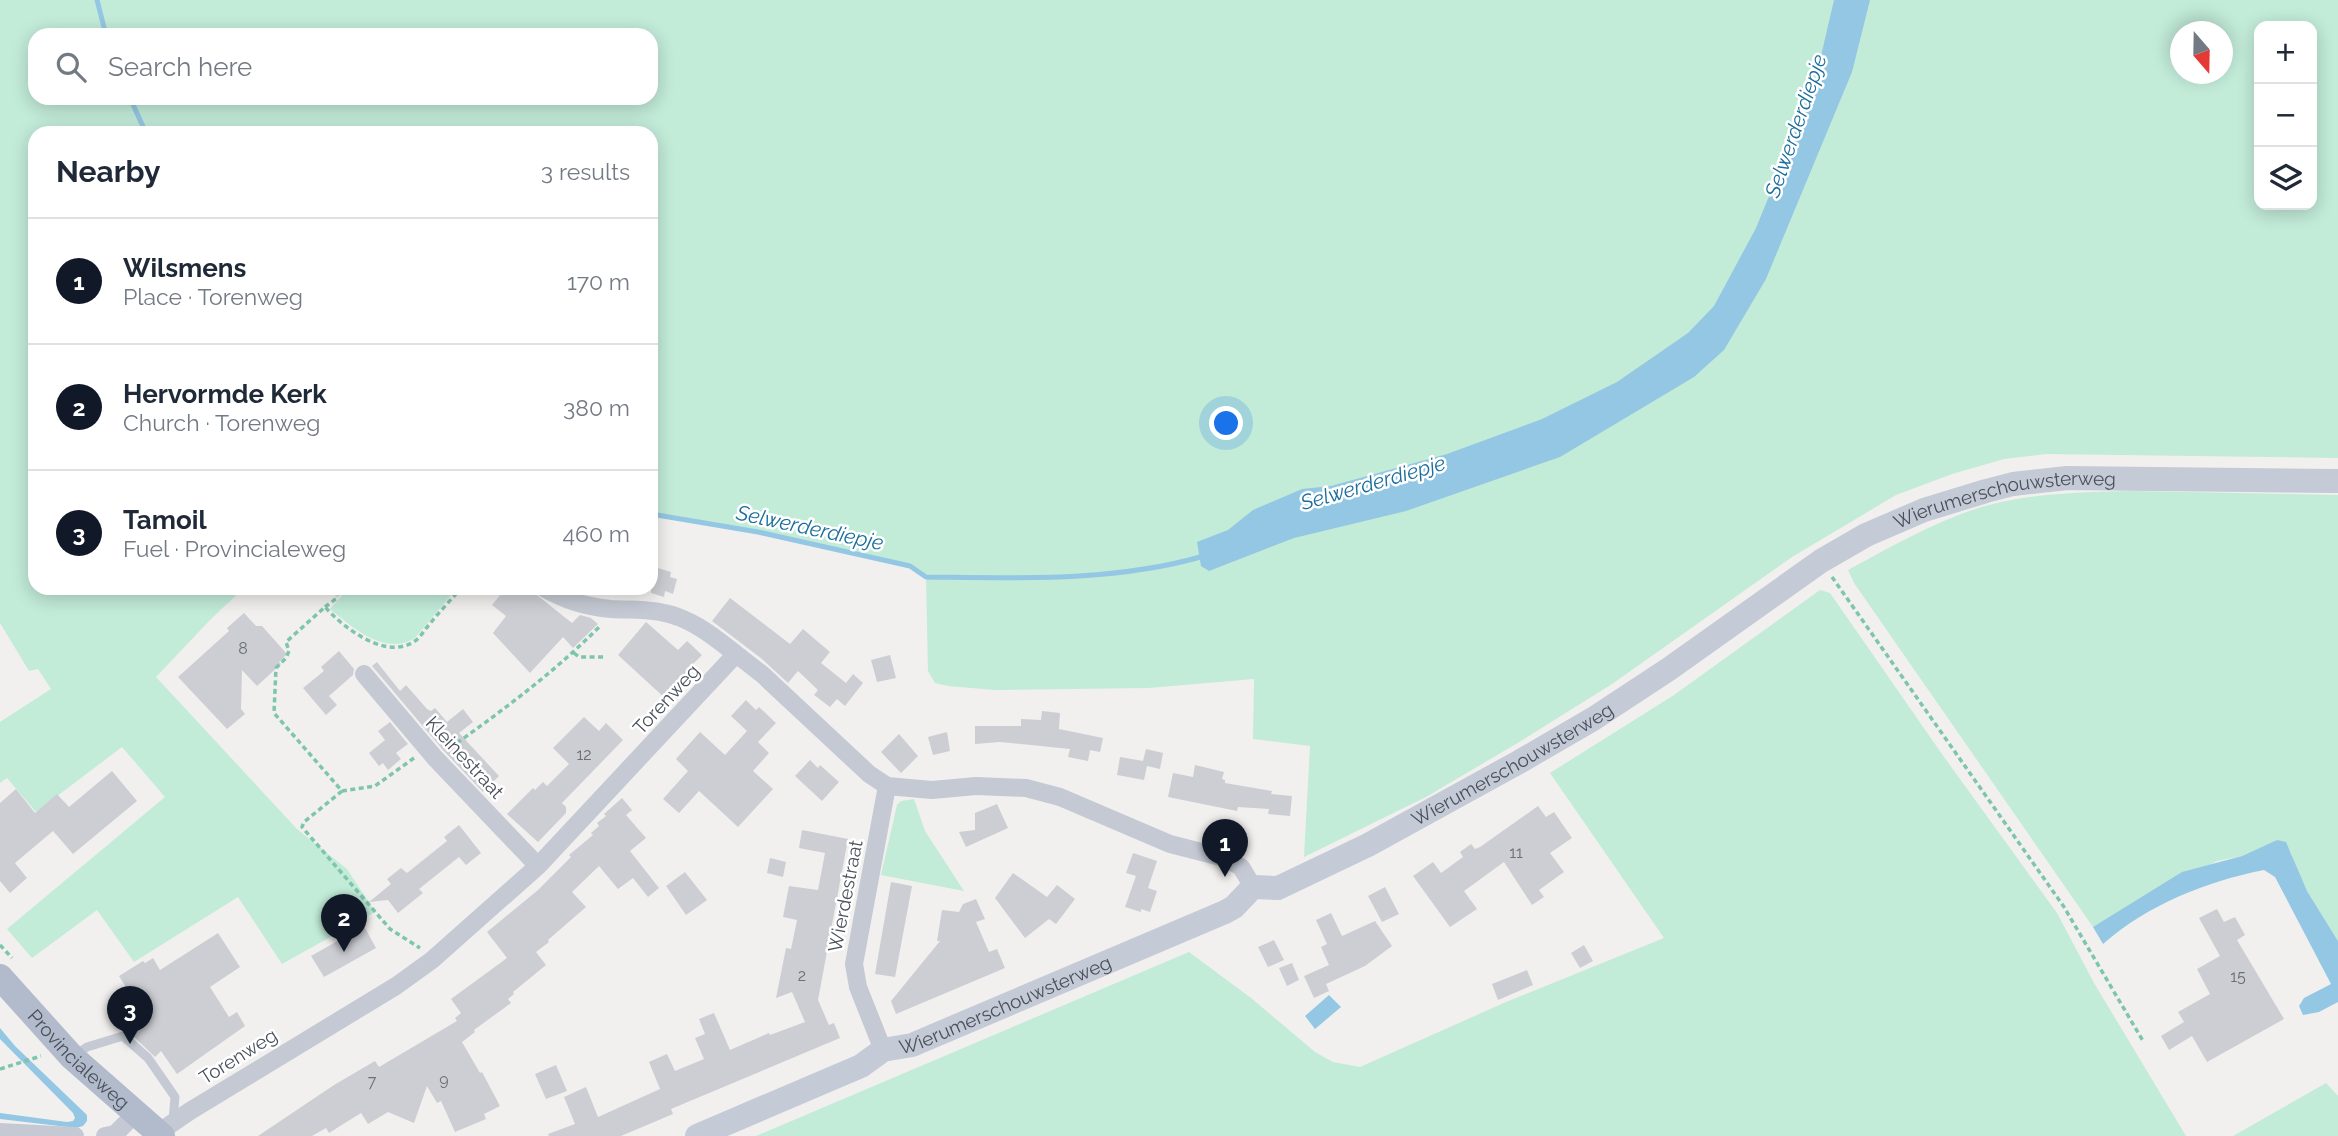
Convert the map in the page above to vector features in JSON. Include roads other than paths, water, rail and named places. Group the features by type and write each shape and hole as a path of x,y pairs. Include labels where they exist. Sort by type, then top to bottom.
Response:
{"main road":[{"name":"Provincialeweg","path":"0,977 72,1057 135,1114 164,1131"}],"street":[{"name":"Wierumerschouwsterweg","path":"697,1136 861,1066 883,1050 912,1045 1225,912 1242,901 1253,887 1278,888 1368,845 1593,719 1669,669 1821,561 1867,535 1924,510 1986,491 2032,481 2092,476 2338,481"},
{"path":"560,595 578,603 612,609 661,612 684,619 705,630 764,675 869,775 887,786 932,790 976,786 1026,788 1060,797 1170,844 1225,858 1241,867 1253,887"},
{"name":"Torenweg","path":"164,1131 277,1057 396,986 432,960 538,866 736,654"},
{"name":"Kleinestraat","path":"364,674 431,753 538,866"},
{"name":"Wierdestraat","path":"883,1050 858,987 854,964 887,786"},
{"path":"105,1136 115,1134 135,1114"},
{"path":"0,1132 75,1136"}],"lane":[{"path":"72,1057 86,1047 123,1036 148,1058 175,1097 164,1131"}],"water":[{"path":"1834,0 1870,0 1852,72 1766,279 1724,350 1694,377 1560,457 1406,511 1294,538 1209,571 1201,566 1197,542 1228,530 1253,510 1302,489 1331,486 1447,454 1542,419 1617,382 1688,333 1714,306 1756,228 1814,86"},
{"path":"2277,840 2286,842 2307,891 2338,941 2338,1002 2319,1012 2303,1015 2299,1006 2304,998 2331,984 2275,877 2264,870 2199,888 2159,906 2139,917 2103,944 2093,927 2182,872 2242,856"},
{"path":"1329,995 1341,1007 1315,1029 1305,1016"},
{"path":"0,1028 15,1046 87,1115 83,1126 76,1128 0,1119 0,1113 67,1122 75,1118 0,1039"}],"waterway":[{"name":"Selwerderdiepje","path":"97,0 104,28"},
{"name":"Selwerderdiepje","path":"133,105 143,126"},
{"name":"Selwerderdiepje","path":"658,515 758,532 910,566 926,577 1066,577 1136,570 1204,556"}],"place":[{"name":"Wilsmens","path":"1225,877"},
{"name":"Hervormde Kerk","path":"344,952"},
{"name":"Tamoil","path":"130,1044"}]}
